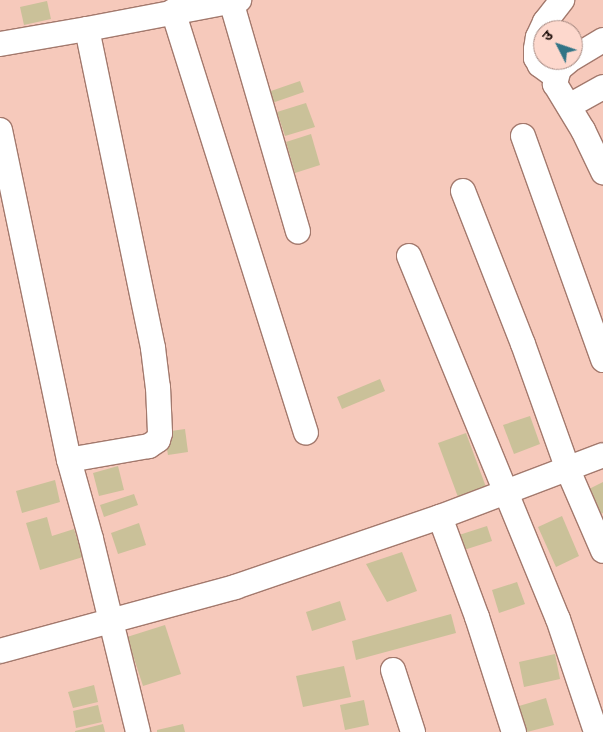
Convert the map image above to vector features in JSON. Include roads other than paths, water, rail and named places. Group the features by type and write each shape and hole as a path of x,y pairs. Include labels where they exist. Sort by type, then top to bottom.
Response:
{"street":[{"path":"547,20 562,0"},
{"path":"0,44 235,1 298,231"},
{"path":"173,11 306,433"},
{"path":"69,460 149,446 158,440 160,433 158,387 153,348 87,29"},
{"path":"583,54 603,40"},
{"path":"563,70 555,84 569,106 596,139 603,172"},
{"path":"569,106 603,87"},
{"path":"0,130 69,460 138,732"},
{"path":"523,136 603,360"},
{"path":"463,191 523,344 568,470 603,551"},
{"path":"409,256 558,619 596,732"},
{"path":"1,644 111,621 235,587 440,517 568,470 603,455"},
{"path":"440,517 477,617 514,732"},
{"path":"394,670 413,732"}]}
